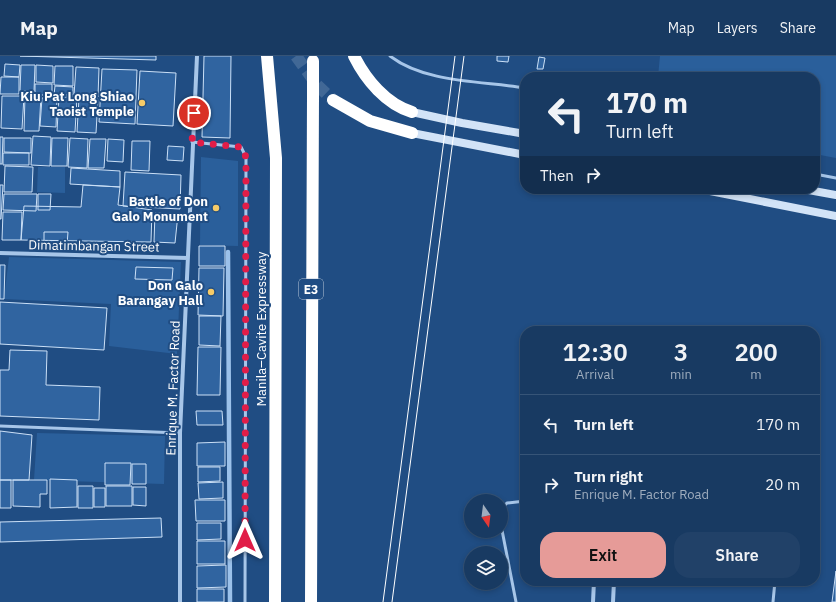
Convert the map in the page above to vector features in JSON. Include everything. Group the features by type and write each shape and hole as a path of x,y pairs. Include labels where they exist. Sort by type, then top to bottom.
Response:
{"highway":[{"name":"Manila–Cavite Expressway","path":"267,56 276,158 275,602"},
{"path":"354,56 365,76 377,89 392,102 412,112"},
{"name":"E3","path":"311,602 313,59"},
{"path":"333,100 370,121 412,133"}],"main road":[{"path":"412,112 520,133"},
{"path":"412,133 520,154"},
{"path":"820,192 836,195"},
{"path":"725,194 836,216"}],"street":[{"name":"Enrique M. Factor Road","path":"180,602 180,432 197,56"},
{"name":"Dimatimbangan Street","path":"0,253 188,258"},
{"path":"593,602 594,586"},
{"path":"613,602 614,586"}],"lane":[{"path":"390,56 399,63 415,70 437,76 520,87"},
{"path":"192,142 241,147 246,157 245,602"},
{"path":"820,175 836,178"},
{"path":"0,426 180,432"},
{"path":"508,502 520,501"},
{"path":"504,538 516,602"},
{"path":"773,602 775,586"}],"shaded area":[{"path":"660,56 836,56 836,158 820,155 820,72 658,72"},
{"path":"201,157 238,161 238,246 200,245"},
{"path":"38,167 65,167 65,193 37,192"},
{"path":"9,257 181,262 177,354 109,346 111,304 4,299"},
{"path":"37,433 165,436 164,484 34,480"}],"building":[{"path":"20,56 156,56 156,60"},
{"path":"204,56 231,56 230,138 202,137"},
{"path":"497,56 509,56 508,62 497,61"},
{"path":"539,57 545,58 543,69 537,69"},
{"path":"5,64 20,65 19,77 4,76"},
{"path":"21,65 35,65 34,91 20,91"},
{"path":"36,65 53,66 53,83 36,82"},
{"path":"55,66 73,66 73,86 54,85"},
{"path":"76,67 99,68 98,97 74,95"},
{"path":"102,69 137,70 135,124 99,122"},
{"path":"140,71 176,73 173,126 137,124"},
{"path":"1,77 19,77 19,94 0,94"},
{"path":"35,84 52,84 52,95 35,95"},
{"path":"55,86 73,87 73,95 54,95"},
{"path":"2,96 24,96 22,129 1,128"},
{"path":"25,96 41,96 39,131 24,131"},
{"path":"59,97 77,97 75,132 57,131"},
{"path":"42,98 57,98 56,127 40,126"},
{"path":"79,98 98,99 96,133 77,132"},
{"path":"33,136 51,137 50,166 31,165"},
{"path":"0,137 3,137 2,164 0,164"},
{"path":"4,138 31,138 31,153 4,152"},
{"path":"52,138 68,138 67,166 51,166"},
{"path":"70,138 88,139 87,168 68,167"},
{"path":"90,139 106,139 104,168 88,168"},
{"path":"108,139 124,140 123,162 107,161"},
{"path":"132,141 150,141 149,171 131,170"},
{"path":"168,146 184,147 183,161 167,160"},
{"path":"3,153 29,153 29,165 3,165"},
{"path":"5,166 33,167 32,192 4,192"},
{"path":"71,168 120,171 120,187 70,184"},
{"path":"125,172 181,175 180,209 123,206"},
{"path":"0,185 3,185 1,219 0,219"},
{"path":"83,185 120,187 118,205 152,210 151,242 21,240 24,206 81,207"},
{"path":"4,194 37,194 36,211 3,210"},
{"path":"38,194 51,194 50,210 38,210"},
{"path":"3,212 22,212 21,240 2,240"},
{"path":"155,213 178,214 175,243 154,242"},
{"path":"44,232 68,232 67,245 44,244"},
{"path":"199,246 225,246 225,266 199,266"},
{"path":"0,265 5,265 4,299 0,299"},
{"path":"136,267 173,268 172,280 135,279"},
{"name":"Don Galo Barangay Hall","path":"199,268 224,268 223,316 198,315"},
{"path":"0,302 107,308 104,350 0,344"},
{"path":"199,316 221,316 220,346 199,345"},
{"path":"198,347 221,347 220,395 197,395"},
{"path":"10,350 47,351 46,385 100,387 99,420 0,416 0,370 9,370"},
{"path":"196,411 222,411 223,425 197,425"},
{"path":"0,431 32,435 29,480 0,480"},
{"path":"225,442 225,466 197,466 197,443"},
{"path":"105,463 131,463 130,485 105,485"},
{"path":"132,464 146,464 146,484 132,484"},
{"path":"198,467 220,467 220,481 198,482"},
{"path":"50,479 77,480 77,507 50,508"},
{"path":"0,480 11,480 11,508 0,508"},
{"path":"13,480 47,480 47,494 40,494 40,507 13,506"},
{"path":"223,482 223,498 199,499 198,483"},
{"path":"78,486 93,486 93,508 78,508"},
{"path":"106,486 132,486 132,506 106,506"},
{"path":"133,487 146,487 146,506 133,505"},
{"path":"94,488 105,488 105,507 94,507"},
{"path":"195,500 225,500 225,521 196,521"},
{"path":"161,518 162,537 0,542 0,522"},
{"path":"197,523 221,523 221,539 197,540"},
{"path":"197,541 225,541 225,564 197,564"},
{"path":"226,565 226,587 197,588 197,566"},
{"path":"836,571 836,602 832,602"},
{"path":"197,589 224,589 224,602 197,602"}],"waterway":[{"path":"228,252 230,602"}],"tunnel":[{"path":"296,56 317,85 333,100"}],"tram line":[{"path":"383,602 455,56"},
{"path":"392,602 464,56"}],"place":[{"name":"Kiu Pat Long Shiao Taoist Temple","path":"142,103"},
{"name":"Battle of Don Galo Monument","path":"216,208"},
{"name":"Don Galo Barangay Hall","path":"211,292"}],"route":[{"path":"194,113 192,142 241,147 244,150 246,157 245,540"}]}
